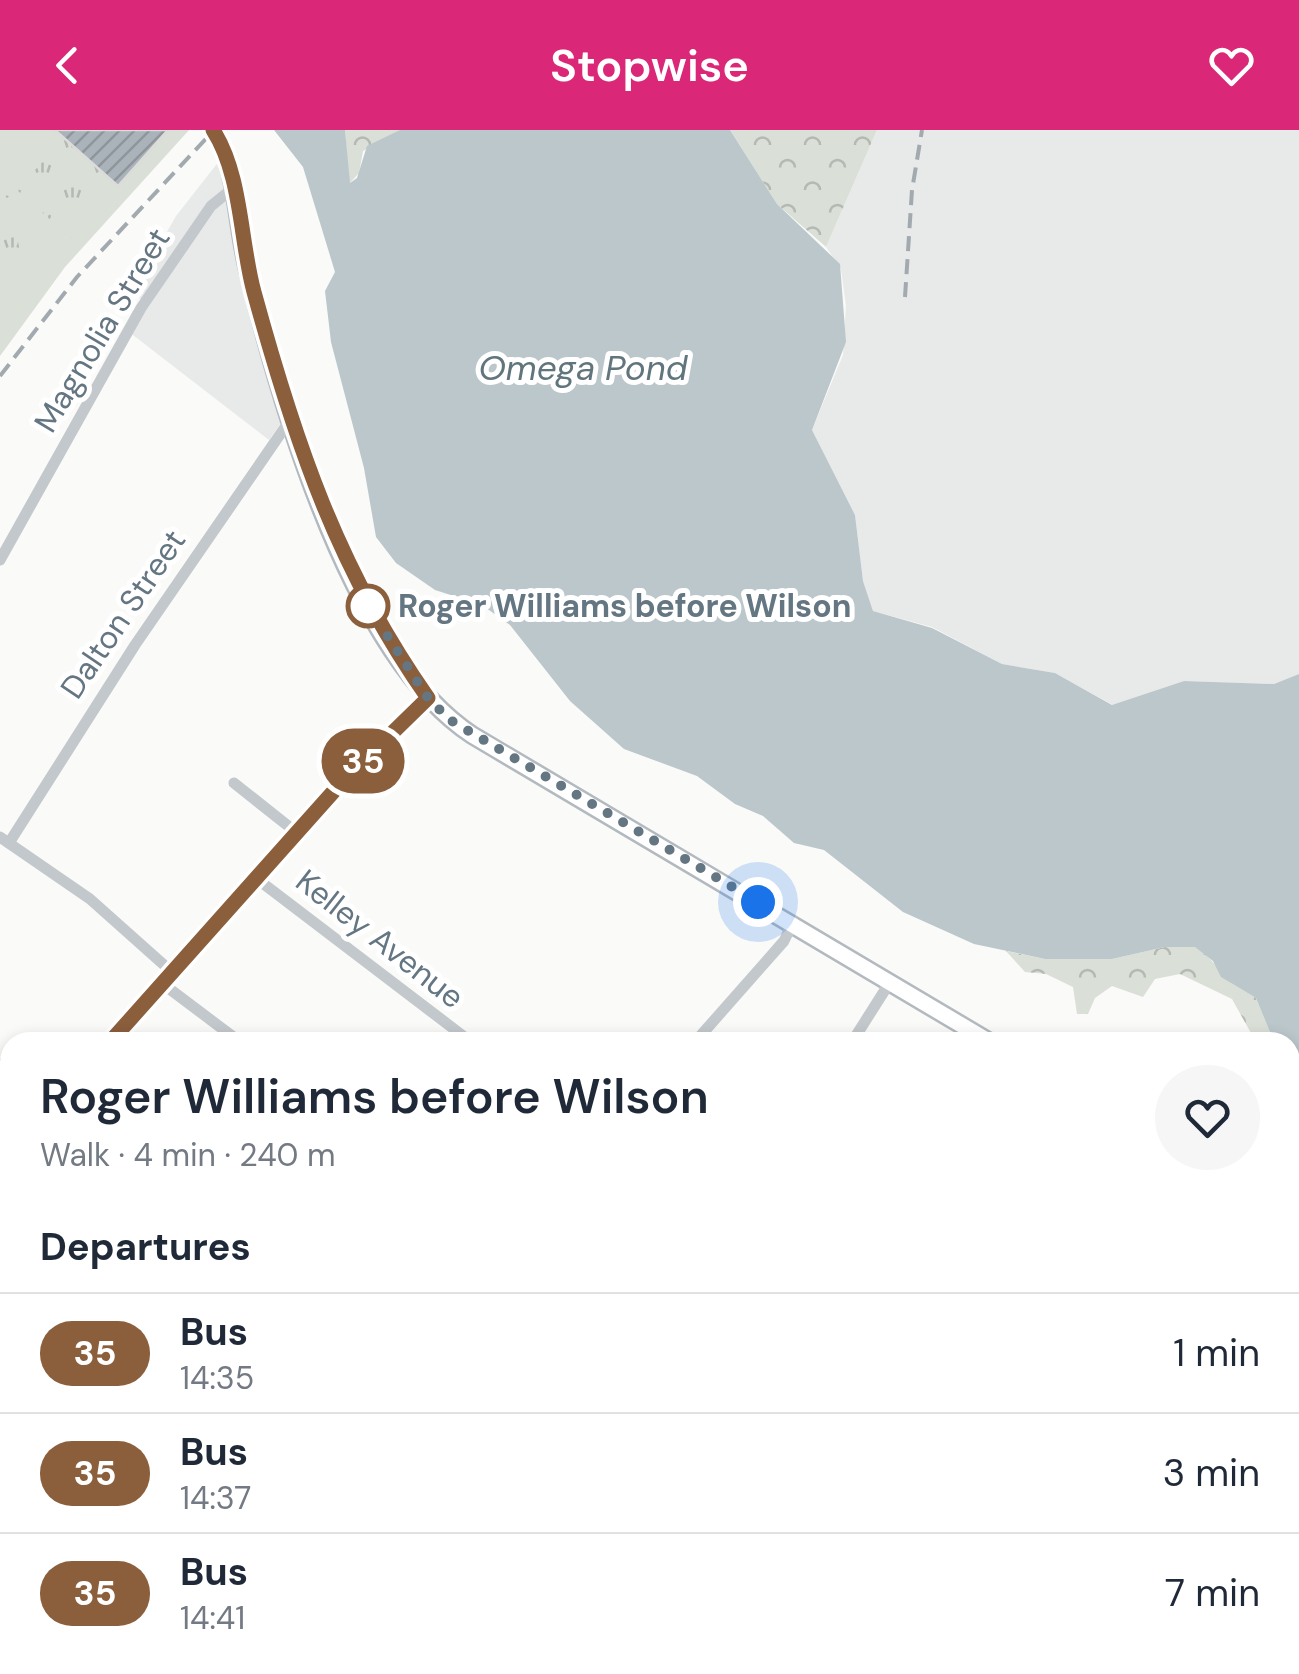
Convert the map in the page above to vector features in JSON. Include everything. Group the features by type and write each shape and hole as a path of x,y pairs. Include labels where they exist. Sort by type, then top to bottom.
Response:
{"main road":[{"path":"214,130 228,157 247,268 309,478 362,596 428,698 472,735 973,1032"},
{"path":"119,1032 296,833 428,698"}],"street":[{"name":"Magnolia Street","path":"0,560 140,308 211,206 232,189"},
{"name":"Dalton Street","path":"4,840 290,420"},
{"path":"234,783 296,833"},
{"path":"4,840 90,899 168,978 229,1032"},
{"name":"Kelley Avenue","path":"256,878 458,1032"},
{"path":"704,1032 784,940 792,922"},
{"path":"858,1032 890,982"}],"shaded area":[{"path":"877,130 1299,130 1299,674 1274,684 1184,681 1113,705 1055,673 1002,664 932,627 873,611 863,581 855,515 812,430 843,355 846,306 841,269 826,247"},
{"path":"227,151 283,420 269,440 129,332 145,304 134,292 150,262 176,216"}],"green space":[{"path":"0,130 189,130 65,267 0,356"},
{"path":"345,130 400,130 363,151 359,173 349,184"},
{"path":"730,130 877,130 826,247 777,204"},
{"path":"64,138 118,186 71,238 17,190"},
{"path":"10,195 23,270 0,274 0,197"},
{"path":"1165,947 1195,947 1231,983 1256,998 1270,1032 1250,1032 1232,999 1180,974 1155,979 1143,997 1112,986 1095,998 1088,1014 1077,1014 1073,987 1046,974 1025,972 1006,951 1045,959 1112,959"}],"water":[{"name":"Omega Pond","path":"274,130 345,130 350,183 357,178 367,146 400,130 730,130 777,204 840,264 846,342 812,430 855,515 863,581 873,611 932,628 1002,664 1055,673 1112,705 1184,681 1274,684 1299,674 1299,1032 1270,1032 1256,998 1221,977 1213,961 1195,947 1165,947 1112,959 1045,959 974,944 903,912 824,850 794,843 763,816 735,804 697,776 624,749 570,701 510,625 482,605 435,590 396,563 376,537 364,468 331,342 325,291 335,272 303,167"}],"building":[{"path":"55,130 168,130 118,186"}],"railway":[{"path":"0,376 77,277 214,130"},
{"path":"905,297 912,190 922,130"}],"bus line":[{"name":"35","path":"119,1032 342,782 428,698 362,596 309,478 247,268 228,157 213,130"}],"place":[{"name":"Roger Williams before Wilson","path":"368,606"}],"route":[{"path":"368,606 404,665 450,720 758,902"}]}
